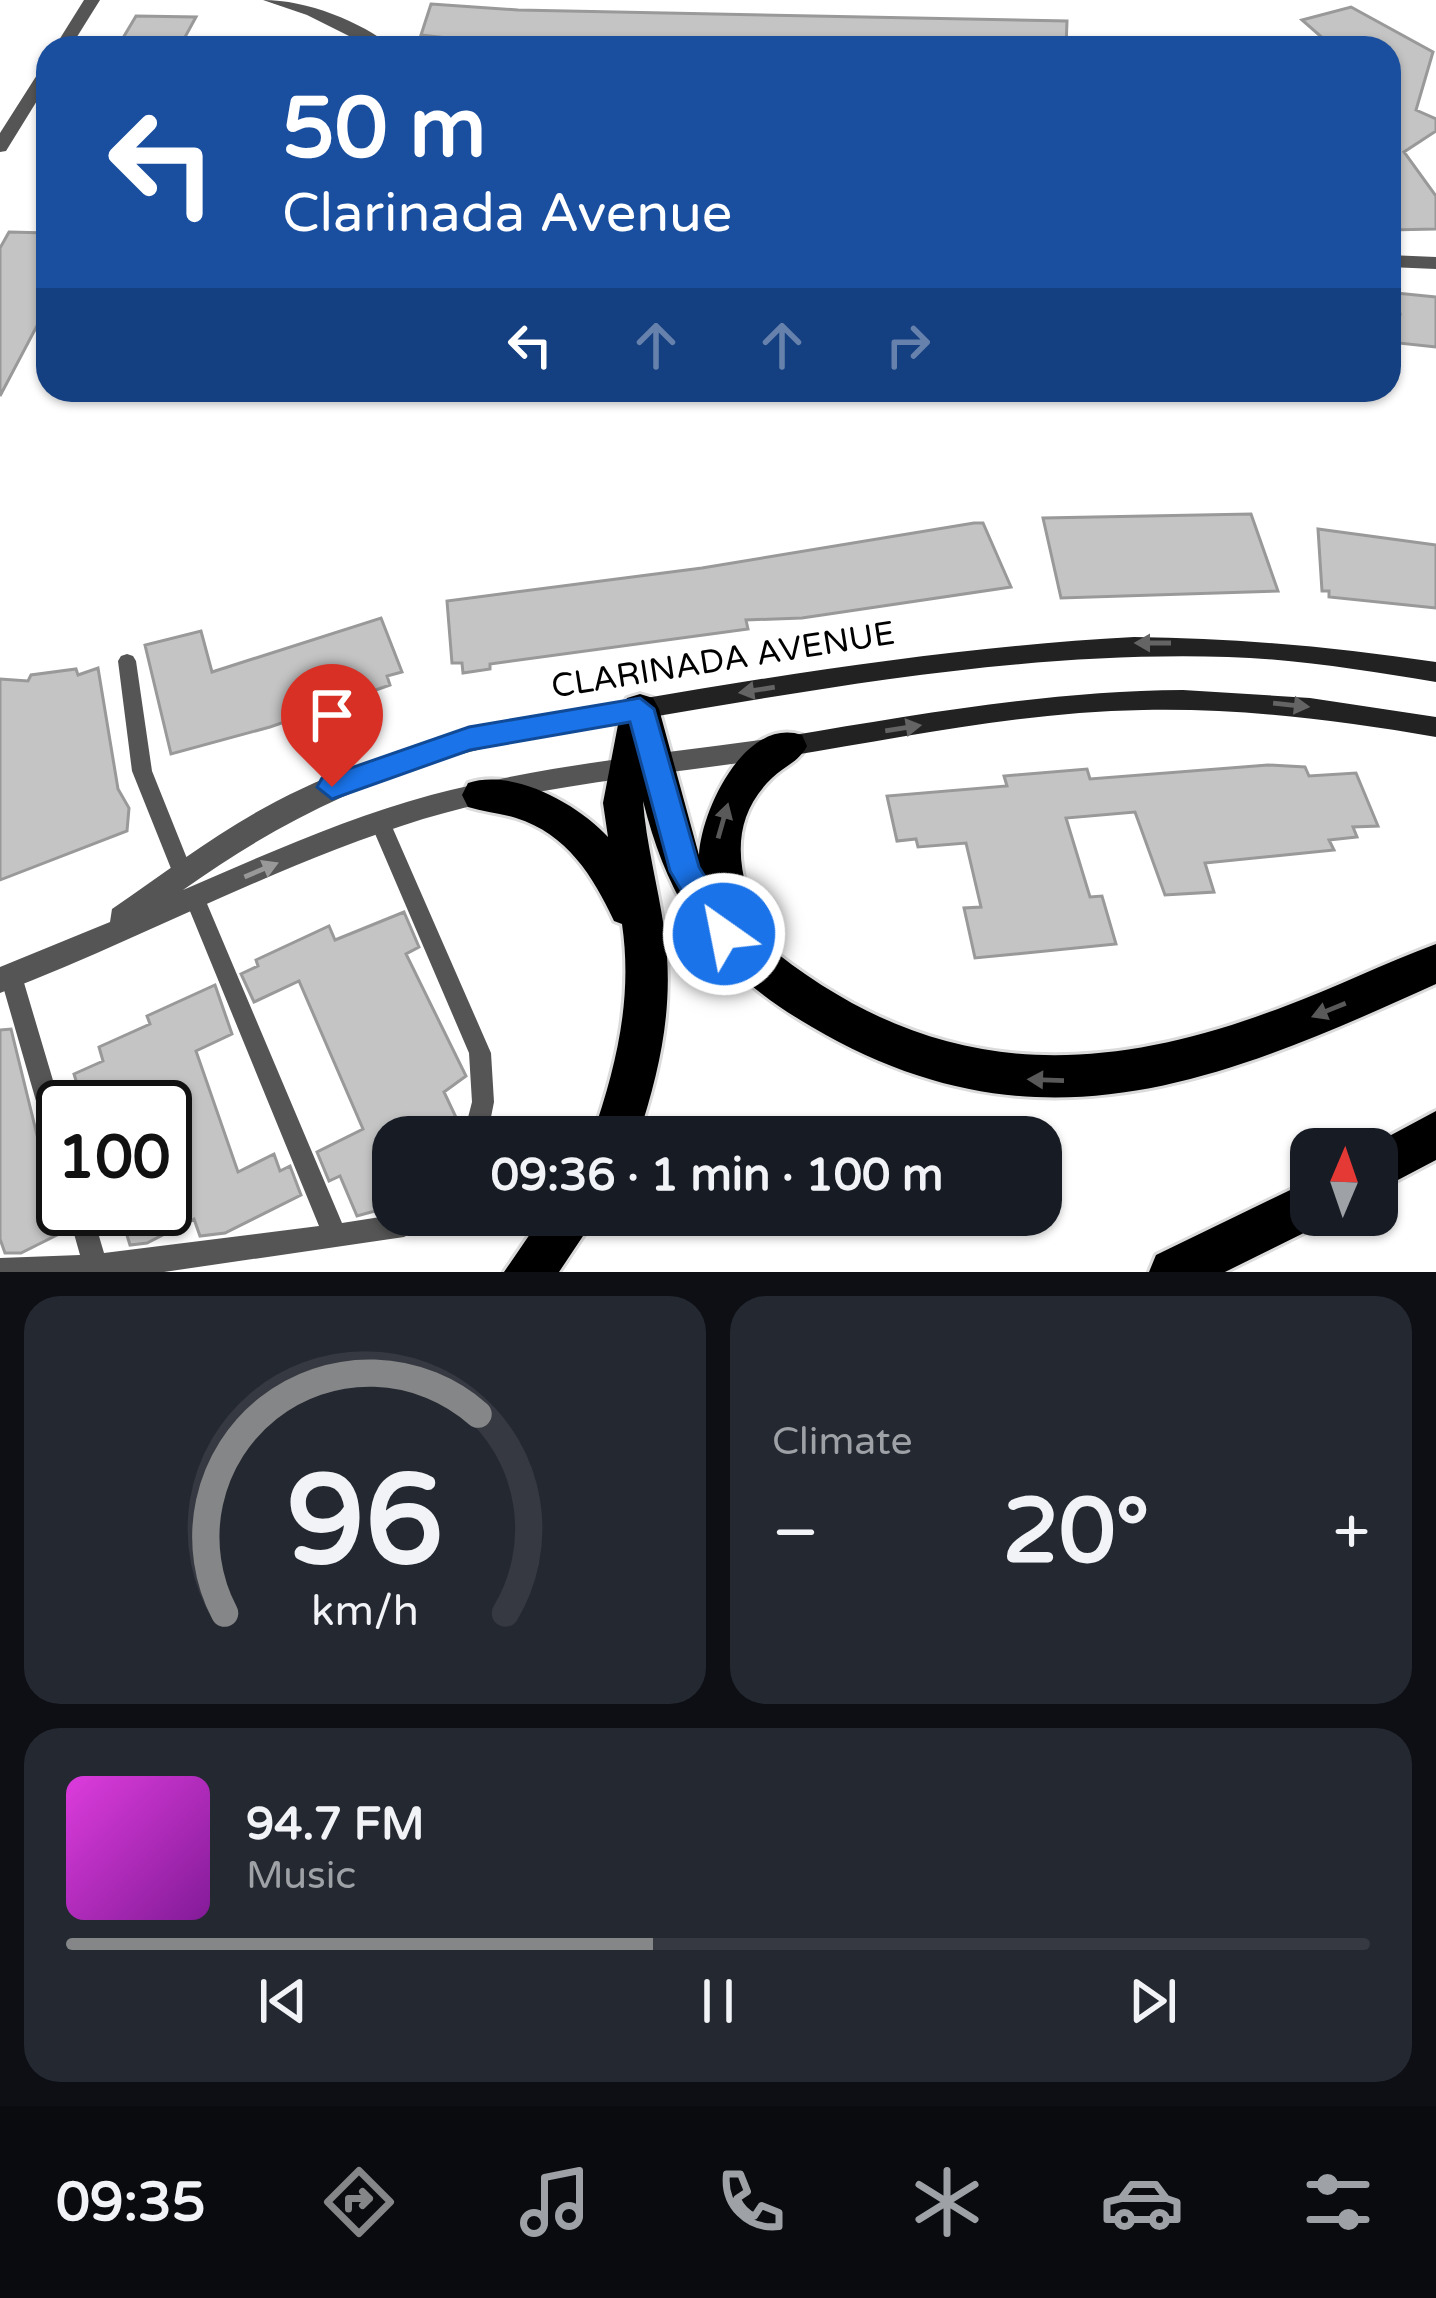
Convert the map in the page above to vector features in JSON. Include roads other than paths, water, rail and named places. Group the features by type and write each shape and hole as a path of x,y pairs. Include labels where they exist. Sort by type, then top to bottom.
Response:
{"highway":[{"path":"622,1116 639,1066 647,1000 646,955 625,821 642,769 640,709"},
{"path":"788,746 748,774 731,797 718,837 717,865 739,925 798,995"},
{"path":"642,769 707,913 743,953 798,995 869,1038 940,1065 991,1076 1070,1081 1200,1057 1436,963"},
{"path":"482,795 545,810 593,845 631,914 647,1000"},
{"path":"1398,1156 1436,1134"},
{"path":"1173,1272 1290,1214"},
{"path":"528,1272 556,1236"}],"main road":[{"name":"CLARINADA AVENUE","path":"640,709 1077,645 1271,648 1436,672"},
{"name":"CLARINADA AVENUE","path":"788,746 1015,710 1139,700 1266,703 1436,727"}],"street":[{"path":"70,36 92,0"},
{"path":"271,0 312,12 361,36"},
{"path":"0,147 36,89"},
{"path":"1401,262 1436,263"},
{"name":"CLARINADA AVENUE","path":"189,887 276,815 370,770 469,739 640,709"},
{"name":"CLARINADA AVENUE","path":"6,978 76,949 189,887 380,822 482,795 788,746"}],"lane":[{"path":"127,661 142,771 335,1236"},
{"path":"380,822 480,1053 480,1116"},
{"path":"6,978 39,1080"},
{"path":"0,1270 96,1267 372,1230"},
{"path":"87,1236 96,1267"}]}
